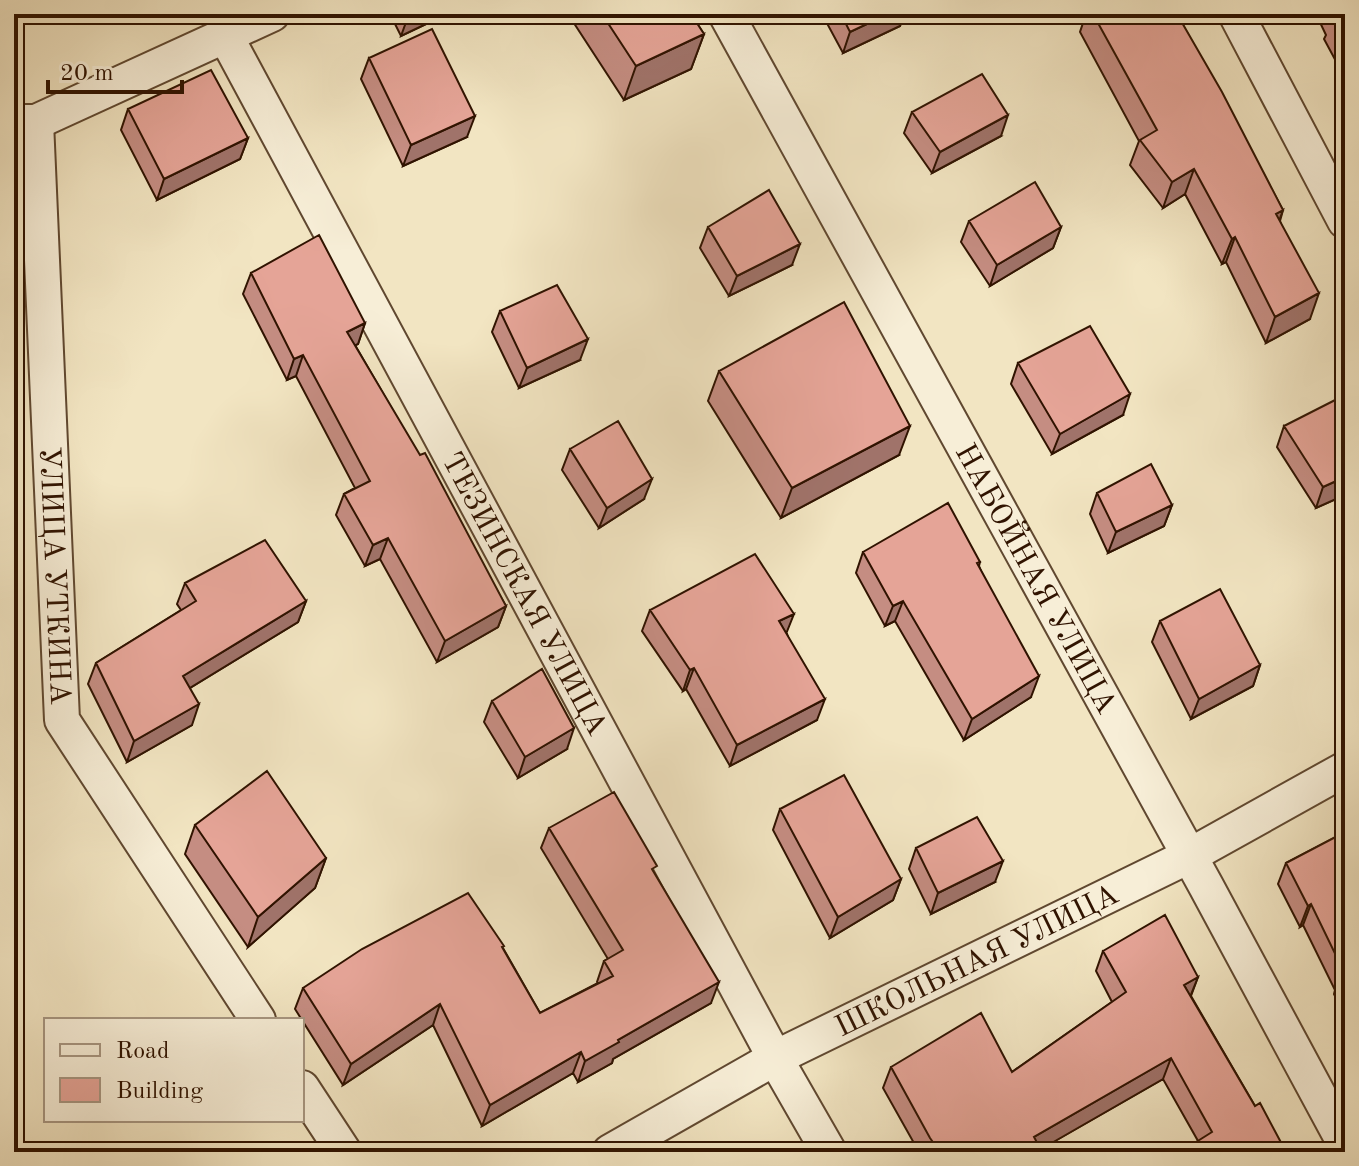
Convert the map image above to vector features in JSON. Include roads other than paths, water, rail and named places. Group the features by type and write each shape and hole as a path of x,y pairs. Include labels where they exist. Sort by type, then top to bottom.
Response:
{"street":[{"path":"25,122 272,14"},
{"name":"НАБОЙНАЯ УЛИЦА","path":"726,14 1345,1144"},
{"path":"1236,14 1345,221"},
{"name":"ТЕЗИНСКАЯ УЛИЦА","path":"225,35 775,1058 829,1152"},
{"name":"УЛИЦА УТКИНА","path":"25,122 62,720 257,1018"},
{"name":"ШКОЛЬНАЯ УЛИЦА","path":"610,1152 775,1058 1189,856 1345,769"},
{"path":"304,1091 344,1152"}]}
